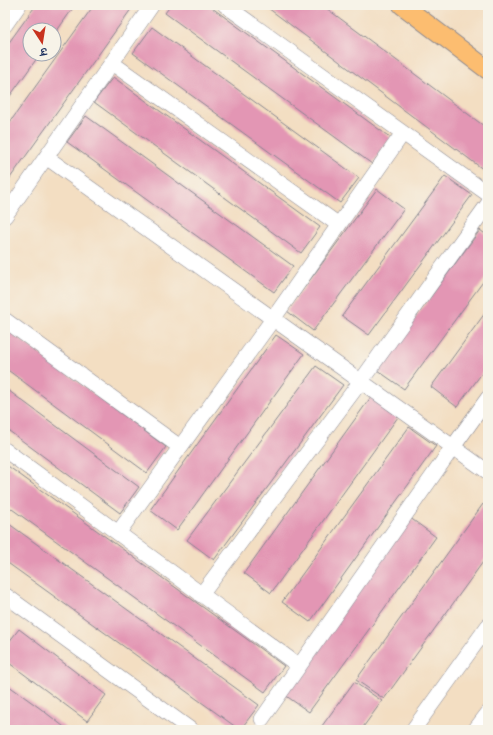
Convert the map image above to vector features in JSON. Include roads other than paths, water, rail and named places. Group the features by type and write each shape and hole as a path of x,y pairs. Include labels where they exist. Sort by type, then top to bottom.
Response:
{"main road":[{"path":"402,5 488,70"}],"street":[{"path":"5,25 19,5"},
{"path":"5,216 152,5"},
{"path":"225,5 488,194"},
{"path":"112,62 339,225"},
{"path":"118,533 273,319 403,133"},
{"path":"46,157 488,472"},
{"path":"201,595 361,381 488,204"},
{"path":"5,320 180,447"},
{"path":"262,719 488,398"},
{"path":"5,450 299,666"},
{"path":"5,595 191,730"},
{"path":"413,730 488,626"},
{"path":"475,730 488,713"}]}
